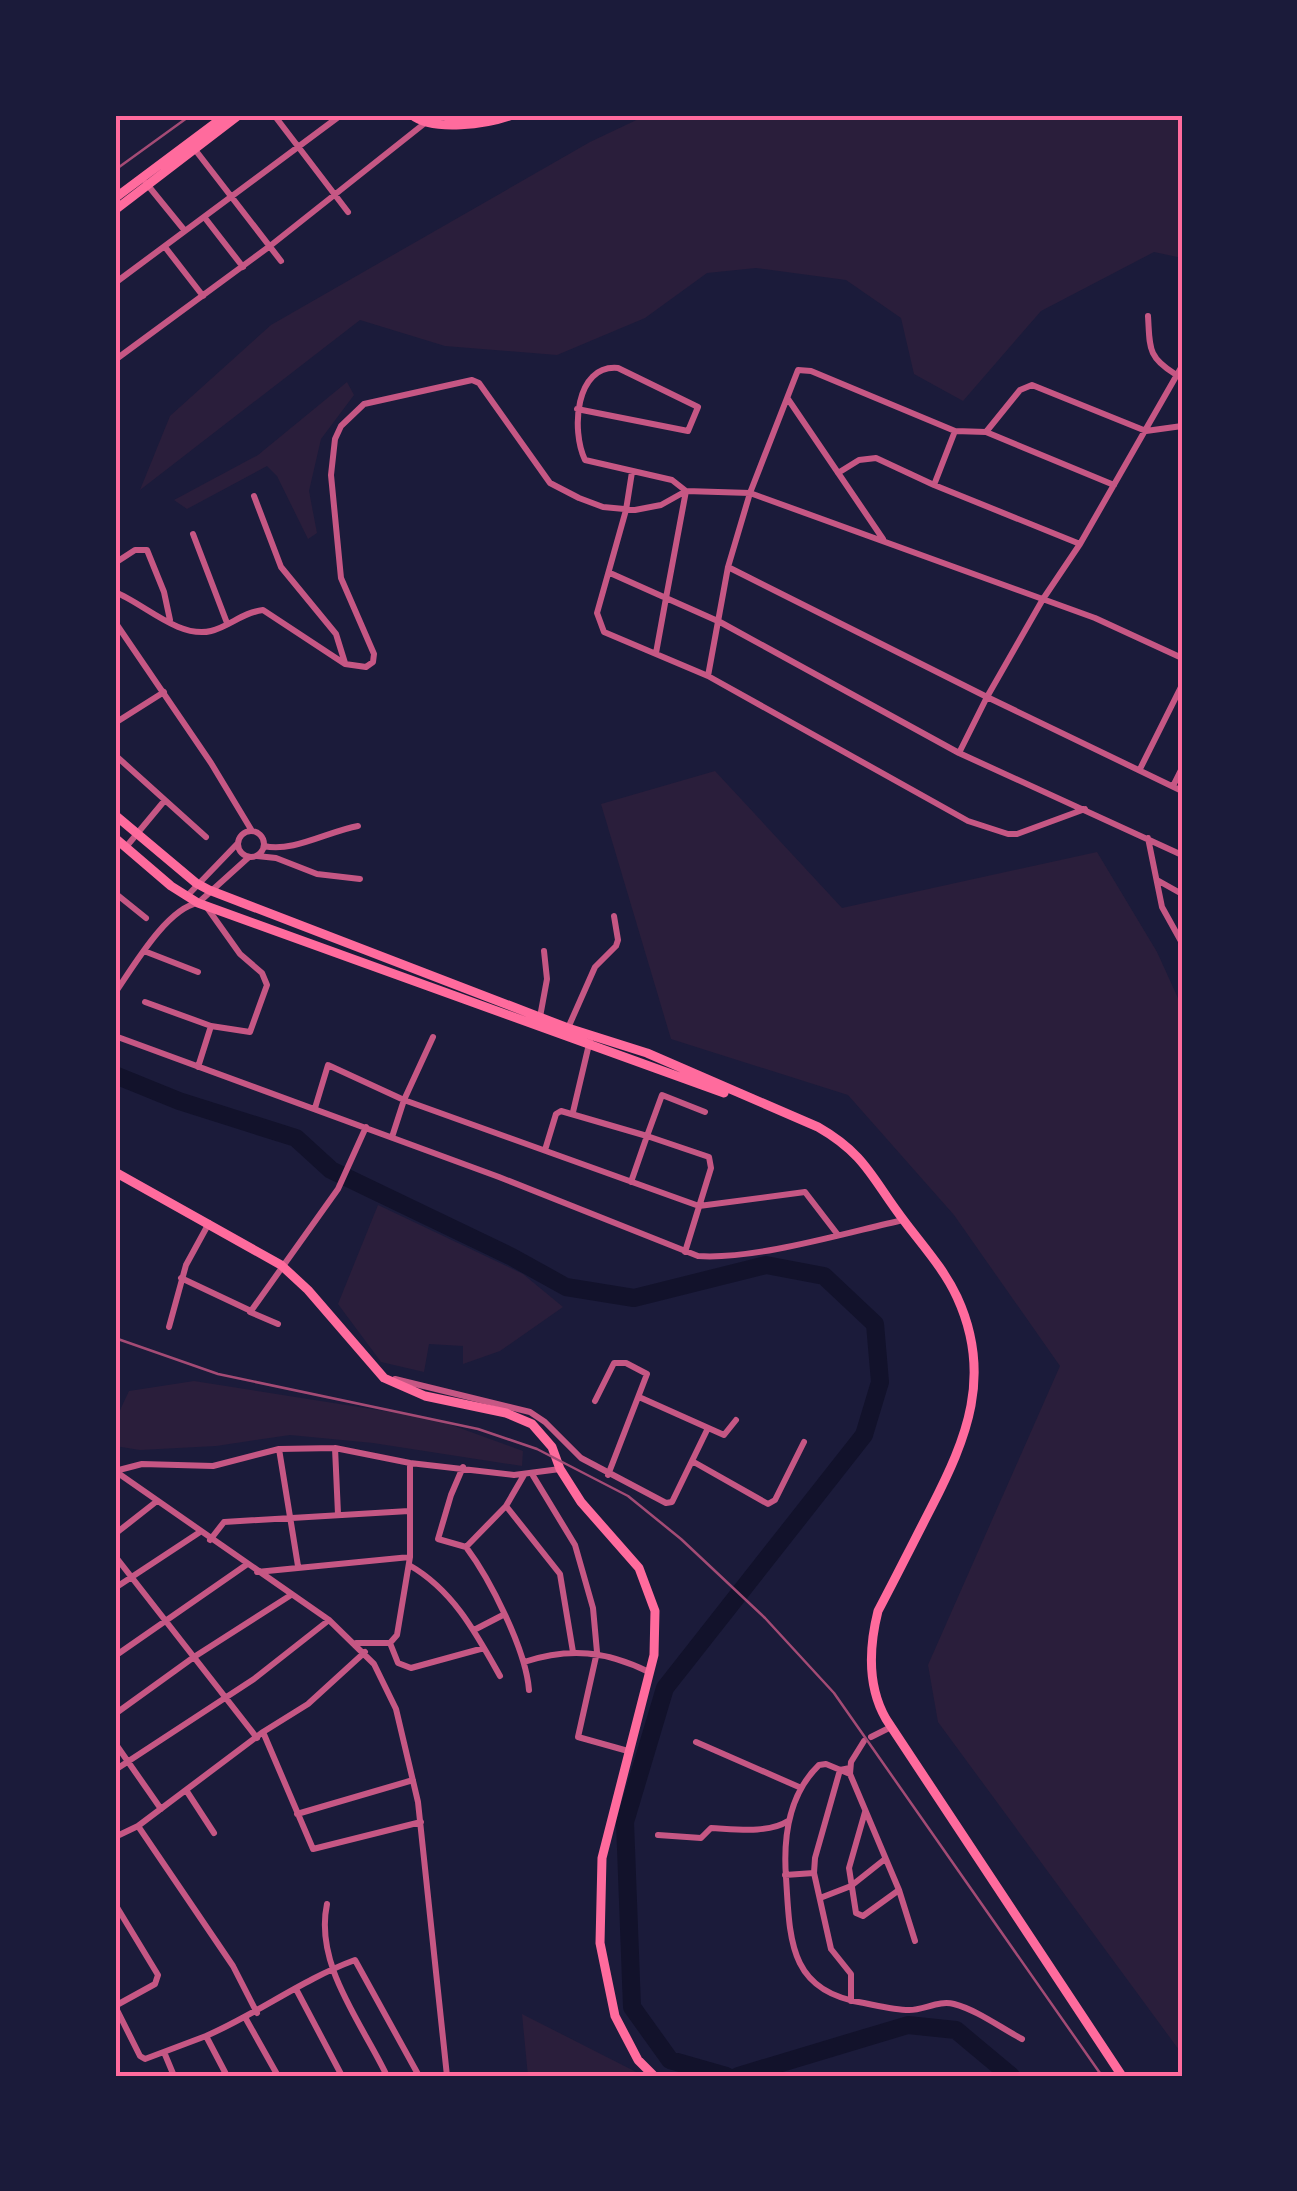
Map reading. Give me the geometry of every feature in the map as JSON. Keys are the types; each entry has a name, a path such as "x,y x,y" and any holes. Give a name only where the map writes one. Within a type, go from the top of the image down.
{"main road":[{"path":"192,146 226,115"},
{"path":"115,198 239,115"},
{"path":"412,115 424,123 481,123 512,115"},
{"path":"436,123 468,115"},
{"path":"115,210 145,181"},
{"path":"115,815 209,890 289,921 346,949 792,1117 842,1141 863,1160 903,1220 936,1260 958,1299 974,1362 973,1406 959,1453 878,1611 871,1661 874,1687 891,1727 1122,2076"},
{"path":"115,838 194,902 284,933 346,949"},
{"path":"284,933 289,921"},
{"path":"538,1020 590,1038"},
{"path":"115,1172 280,1266 308,1290 384,1378 412,1392 532,1424 552,1447 581,1502 639,1568 648,1588 656,1632 650,1672 602,1858 600,1942 615,2016 638,2060 654,2076"}],"street":[{"path":"274,115 348,212"},
{"path":"115,283 341,115"},
{"path":"115,360 270,246 424,123"},
{"path":"192,146 282,261"},
{"path":"145,181 186,232"},
{"path":"206,218 242,267"},
{"path":"165,247 203,296"},
{"path":"1148,316 1150,352 1156,363 1174,374"},
{"path":"959,753 987,697 1182,366"},
{"path":"577,409 688,431 698,408 618,368 608,367 598,369 592,376 577,409 578,438 585,460 672,480 686,491"},
{"path":"708,676 728,568 750,493 798,370 955,431 986,432 1114,484"},
{"path":"115,592 170,622 196,631 210,632 252,611 263,610 345,664 366,667 374,654 342,578 337,552 331,460 341,426 364,404 472,380 479,382 550,483 579,498 626,510 662,505 686,491 750,493 1096,618 1182,658"},
{"path":"986,432 1020,390 1032,385 1146,431 1181,429"},
{"path":"788,399 884,540"},
{"path":"934,486 955,431"},
{"path":"838,473 859,460 876,458 934,486 1080,544"},
{"path":"632,472 626,510 597,613 600,626 612,636 708,676 968,820 1017,834 1085,809"},
{"path":"656,653 686,491"},
{"path":"254,496 281,567 336,634 345,664"},
{"path":"192,534 228,623"},
{"path":"115,563 136,550 147,550 164,592 170,622"},
{"path":"728,568 1182,791"},
{"path":"610,574 720,622 959,753 1182,855"},
{"path":"115,622 252,831 261,836 264,846"},
{"path":"1140,768 1178,706 1182,685"},
{"path":"115,722 164,692"},
{"path":"115,755 206,837"},
{"path":"1172,786 1182,768"},
{"path":"125,848 165,800"},
{"path":"264,846 293,844 358,826"},
{"path":"145,1002 211,1026 250,1032 267,984 262,973 194,902 196,883 244,833 252,831"},
{"path":"1148,837 1162,907 1182,943"},
{"path":"238,842 239,850 253,856 276,858 317,874 360,878"},
{"path":"115,993 144,951 194,902 264,846"},
{"path":"1156,880 1182,894"},
{"path":"115,893 146,918"},
{"path":"568,1028 595,966 616,946 614,916"},
{"path":"144,951 198,972"},
{"path":"538,1020 546,979 544,952"},
{"path":"198,1068 211,1026"},
{"path":"115,1036 392,1137 684,1252 714,1257 903,1220"},
{"path":"392,1137 432,1037"},
{"path":"573,1112 590,1038"},
{"path":"314,1108 328,1065 404,1100 698,1206 801,1191 838,1235"},
{"path":"632,1182 658,1098 662,1095 706,1112"},
{"path":"545,1150 556,1114 573,1112 709,1156 711,1168 684,1252"},
{"path":"249,1312 338,1189 366,1128"},
{"path":"169,1328 181,1278 209,1223"},
{"path":"181,1278 278,1324"},
{"path":"595,1401 610,1367 621,1362 648,1374 608,1475"},
{"path":"371,1365 405,1382 530,1412 546,1422 580,1458 670,1503 708,1428"},
{"path":"639,1397 726,1435 736,1420"},
{"path":"692,1460 768,1504 775,1500 804,1442"},
{"path":"115,1471 142,1464 213,1466 279,1449 335,1448 410,1463 531,1477"},
{"path":"335,1448 338,1514"},
{"path":"279,1449 298,1566"},
{"path":"355,1643 390,1643 397,1636 410,1561 410,1463"},
{"path":"466,1547 531,1477 559,1465"},
{"path":"463,1467 450,1495 438,1539 466,1547 480,1564 524,1662 529,1690"},
{"path":"115,1471 329,1620 374,1664 396,1710 421,1822 447,2076"},
{"path":"531,1477 582,1560 593,1608 598,1652 578,1737 628,1751"},
{"path":"115,1534 157,1501"},
{"path":"506,1506 560,1574 573,1652"},
{"path":"210,1540 224,1522 410,1511"},
{"path":"115,1588 200,1532"},
{"path":"115,1556 225,1698 260,1735 310,1846 316,1849 421,1822"},
{"path":"255,1572 410,1561 439,1586 474,1630 500,1676"},
{"path":"115,1656 246,1565"},
{"path":"115,1714 290,1595"},
{"path":"474,1630 503,1615"},
{"path":"115,1770 292,1652 329,1620"},
{"path":"390,1643 398,1663 412,1668 484,1648"},
{"path":"115,1836 138,1826 308,1704 364,1652"},
{"path":"524,1662 555,1652 598,1652 650,1672"},
{"path":"891,1727 868,1739 850,1771 899,1890 915,1942"},
{"path":"696,1742 799,1788"},
{"path":"115,1743 161,1809"},
{"path":"850,1771 819,1764 799,1788 788,1821 786,1876 792,1942 808,1978 833,1997 851,2001 906,2010 950,2002 1022,2039"},
{"path":"840,1770 814,1873 831,1949 851,1974 851,2001"},
{"path":"297,1814 413,1780"},
{"path":"186,1790 214,1833"},
{"path":"865,1812 850,1868 856,1914 860,1916 899,1890"},
{"path":"658,1835 703,1837 711,1828 764,1828 788,1821"},
{"path":"138,1826 232,1966 257,2013"},
{"path":"820,1898 850,1886 886,1859"},
{"path":"786,1876 814,1873"},
{"path":"115,1904 158,1975 155,1984 116,2002 116,2010 142,2058 206,2036 257,2013 332,1970 358,1962 419,2076"},
{"path":"327,1904 324,1938 332,1970 387,2076"},
{"path":"296,1989 342,2076"},
{"path":"246,2018 278,2076"},
{"path":"206,2036 228,2076"},
{"path":"164,2052 174,2076"}],"shaded area":[{"path":"647,115 1182,115 1182,258 1154,252 1041,311 963,401 914,374 901,318 846,280 756,268 707,273 645,318 557,355 445,346 360,320 140,490 170,416 271,325 590,142"},
{"path":"347,382 354,395 321,439 309,491 317,533 308,539 277,476 267,466 187,509 174,500 258,455"},
{"path":"715,771 842,908 1097,852 1157,952 1182,1007 1182,2054 938,1722 928,1665 1060,1366 954,1215 848,1095 671,1039 601,804"},
{"path":"378,1205 523,1274 563,1307 500,1351 463,1364 463,1346 429,1344 424,1372 381,1362 338,1304"},
{"path":"194,1381 435,1419 523,1451 522,1466 373,1443 290,1435 216,1446 140,1450 115,1446 115,1421 129,1391"},
{"path":"522,2014 644,2076 528,2076"}],"waterway":[{"path":"115,1075 179,1101 296,1138 331,1170 566,1287 634,1298 766,1265 824,1276 875,1324 880,1382 864,1435 665,1688 625,1822 632,2007 670,2060 726,2076"},
{"path":"738,2076 908,2025 956,2030 1011,2076"}],"railway":[{"path":"115,170 191,115"},
{"path":"115,1338 218,1374 478,1429 537,1449 628,1496 681,1539 765,1618 834,1693 1102,2076"}]}
